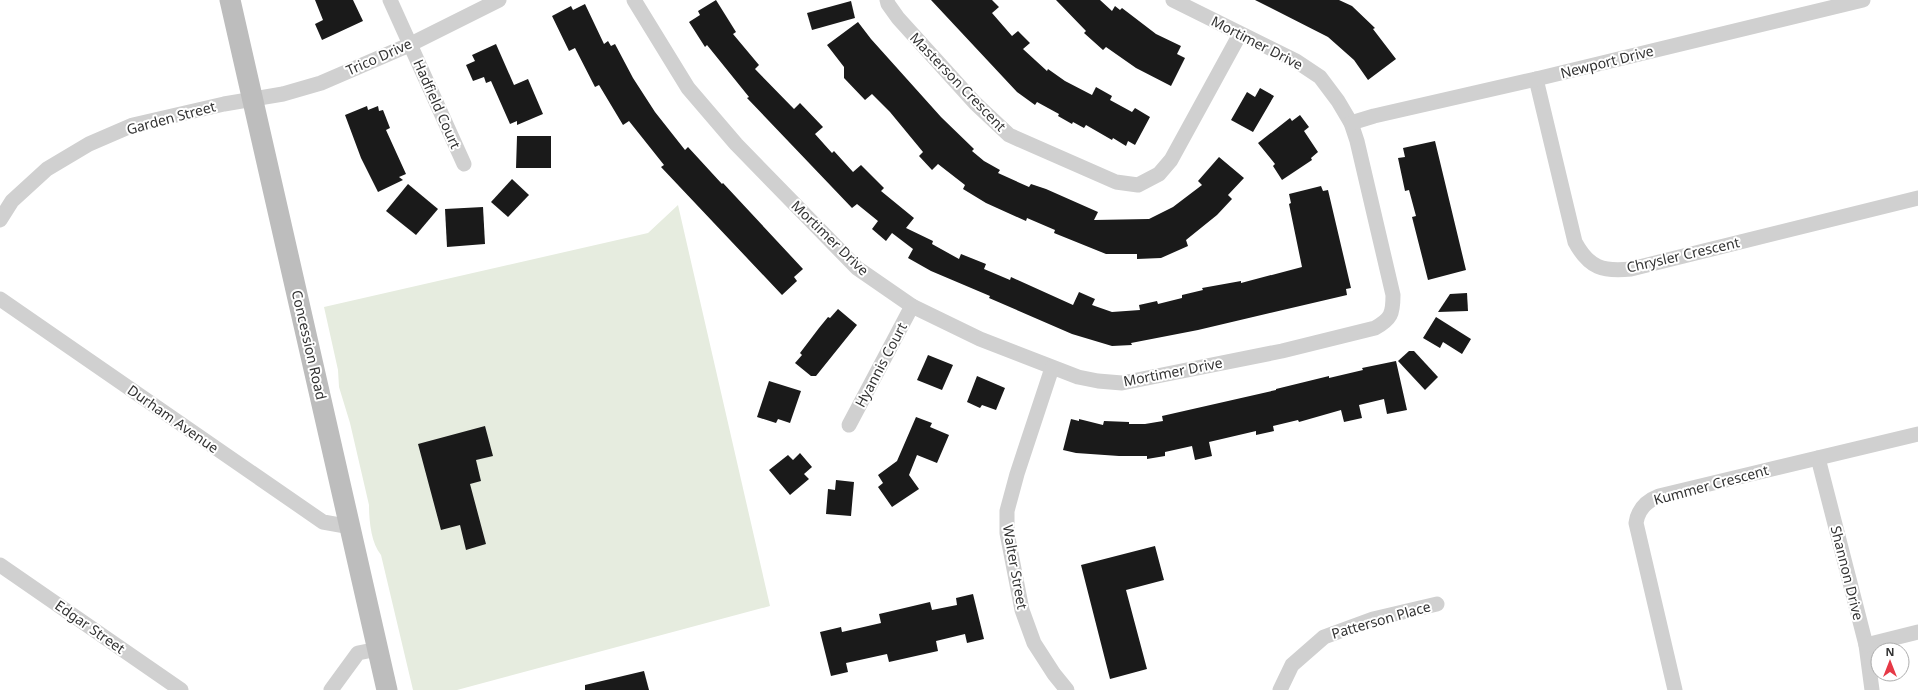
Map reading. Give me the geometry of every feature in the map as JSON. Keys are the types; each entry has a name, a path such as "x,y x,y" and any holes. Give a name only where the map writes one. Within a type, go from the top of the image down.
{"main road":[{"name":"Concession Road","path":"230,0 387,690"}],"street":[{"name":"Hadfield Court","path":"390,0 464,164"},
{"name":"Trico Drive","path":"253,99 282,94 321,83 409,44 499,0"},
{"name":"Mortimer Drive","path":"634,0 688,88 736,144 857,268 912,306 980,339 1052,368 1098,381 1122,382 1282,351 1375,328 1387,321 1393,309 1393,295 1357,141 1338,101 1320,78 1296,61 1173,0"},
{"name":"Masterson Crescent","path":"887,0 888,4 898,18 913,35 975,103 1009,135 1116,182 1138,185 1159,174 1171,160 1240,34"},
{"name":"Newport Drive","path":"1350,124 1374,116 1536,79 1863,0"},
{"name":"Chrysler Crescent","path":"1536,79 1576,242 1581,252 1590,263 1602,269 1616,271 1631,269 1918,198"},
{"name":"Garden Street","path":"0,220 12,201 47,169 89,144 133,125 253,99"},
{"name":"Durham Avenue","path":"0,299 323,522 351,527"},
{"name":"Hyannis Court","path":"850,424 912,306"},
{"name":"Walter Street","path":"1052,368 1017,474 1007,512 1007,533 1022,610 1031,636 1054,674 1067,690"},
{"name":"Kummer Crescent","path":"1675,690 1636,523 1640,510 1650,499 1918,434"},
{"name":"Shannon Drive","path":"1818,458 1866,645 1872,690"},
{"name":"Edgar Street","path":"0,564 181,690"},
{"name":"Patterson Place","path":"1280,690 1292,665 1324,637 1373,620 1437,604"},
{"path":"1866,645 1918,632"},
{"path":"331,690 358,653 378,649"}],"shaded area":[{"path":"678,205 770,606 457,690 413,690 381,555 373,538 370,524 369,505 350,423 339,387 338,370 324,307 648,233"}],"building":[{"path":"315,0 353,0 363,21 322,40 315,24 323,20"},
{"path":"716,0 736,32 733,34 759,65 755,69 794,109 800,103 823,127 815,134 832,153 834,151 853,172 861,165 884,188 881,191 914,218 906,228 933,241 932,244 959,259 961,254 986,264 984,269 1010,280 1011,277 1073,305 1079,292 1095,299 1092,305 1112,312 1140,310 1139,305 1157,301 1158,304 1182,298 1182,295 1203,290 1202,288 1241,281 1241,283 1302,267 1289,204 1291,203 1289,194 1321,186 1323,191 1328,190 1351,288 1346,289 1347,295 1198,330 1131,343 1132,345 1112,346 1072,334 989,298 990,296 931,271 908,258 913,249 892,233 886,241 872,229 878,221 857,204 852,208 747,98 749,97 707,45 705,47 689,22 700,15 698,11"},
{"path":"931,0 992,0 999,7 992,13 1012,36 1018,31 1030,43 1023,49 1047,71 1048,69 1065,81 1092,95 1096,87 1112,96 1110,100 1132,112 1135,108 1150,117 1135,145 1128,141 1126,146 1086,125 1084,128 1073,122 1072,124 1058,116 1059,114 1037,102 1035,105 1017,92"},
{"path":"1056,0 1100,0 1112,11 1115,6 1120,10 1122,8 1156,34 1181,46 1177,54 1185,58 1171,86 1136,68 1106,47 1103,50 1084,33 1086,31"},
{"path":"1255,0 1339,0 1352,6 1375,28 1373,29 1396,59 1368,80 1354,60 1328,37"},
{"path":"851,1 855,18 812,30 807,13"},
{"path":"585,4 604,44 608,41 611,46 615,44 633,78 655,112 685,150 688,147 803,269 794,277 797,281 782,295 661,167 664,165 629,121 623,125 599,85 595,87 575,48 569,51 552,16 571,6 573,10"},
{"path":"858,22 871,39 941,117 974,149 972,151 984,161 1000,170 998,173 1029,187 1031,184 1046,189 1098,212 1094,220 1149,219 1173,207 1202,185 1198,181 1219,157 1244,178 1228,195 1232,199 1217,215 1186,240 1188,246 1161,258 1137,259 1137,254 1106,254 1054,233 1055,230 1027,218 1026,221 986,203 963,189 965,185 938,164 932,170 919,156 923,152 890,112 872,94 865,100 844,78 844,67 827,45"},
{"path":"496,44 514,85 528,79 543,114 517,125 517,121 510,124 491,81 486,83 484,77 473,81 466,65 475,61 472,55"},
{"path":"1260,88 1274,96 1253,132 1231,120 1247,92 1255,97"},
{"path":"367,106 368,110 378,106 379,111 383,110 390,128 386,130 406,174 399,177 403,180 378,192 361,158 345,115"},
{"path":"1300,115 1309,127 1304,131 1318,152 1311,158 1312,160 1282,180 1273,166 1275,164 1258,143 1290,118 1292,121"},
{"path":"517,136 551,136 551,168 516,168"},
{"path":"1435,141 1466,270 1428,280 1412,217 1416,216 1409,190 1405,191 1398,158 1405,157 1403,148"},
{"path":"512,179 529,195 508,217 491,202"},
{"path":"408,184 438,209 416,235 386,211"},
{"path":"483,207 485,244 447,247 445,209"},
{"path":"1467,293 1468,311 1438,312 1450,294"},
{"path":"838,309 857,325 816,376 811,376 795,363 802,355 800,353 819,328 828,317 830,318"},
{"path":"1436,317 1471,339 1462,354 1443,342 1440,348 1423,338"},
{"path":"1409,351 1414,351 1438,377 1425,390 1398,361"},
{"path":"928,355 953,365 942,390 917,380"},
{"path":"1396,361 1407,410 1387,414 1384,399 1359,405 1362,418 1344,422 1341,410 1299,422 1298,420 1273,426 1274,431 1256,435 1256,431 1209,442 1212,456 1195,460 1192,446 1165,452 1165,456 1147,459 1147,456 1076,453 1063,450 1071,419 1079,421 1079,419 1103,425 1104,421 1145,424 1163,421 1162,416 1276,390 1329,376 1329,378 1363,370 1362,368"},
{"path":"977,376 1005,388 996,410 982,405 980,408 967,402"},
{"path":"769,381 801,391 790,423 778,419 776,423 757,417"},
{"path":"916,417 932,423 930,427 949,435 937,463 917,455 909,475 919,489 892,507 878,487 883,483 878,475 897,461"},
{"path":"485,426 493,456 476,460 481,481 470,484 486,544 466,550 460,525 441,530 418,444"},
{"path":"800,453 812,467 804,474 809,479 790,495 769,470 788,455 793,460"},
{"path":"836,480 854,482 851,516 826,514 828,489 835,490"},
{"path":"1155,546 1164,580 1126,590 1147,669 1110,679 1081,565"},
{"path":"973,594 984,639 967,643 965,634 936,641 938,651 889,662 887,654 846,663 848,672 831,676 820,632 841,627 842,632 881,623 879,614 930,602 932,610 957,605 956,598"},
{"path":"644,671 649,690 585,690 585,685"}]}
